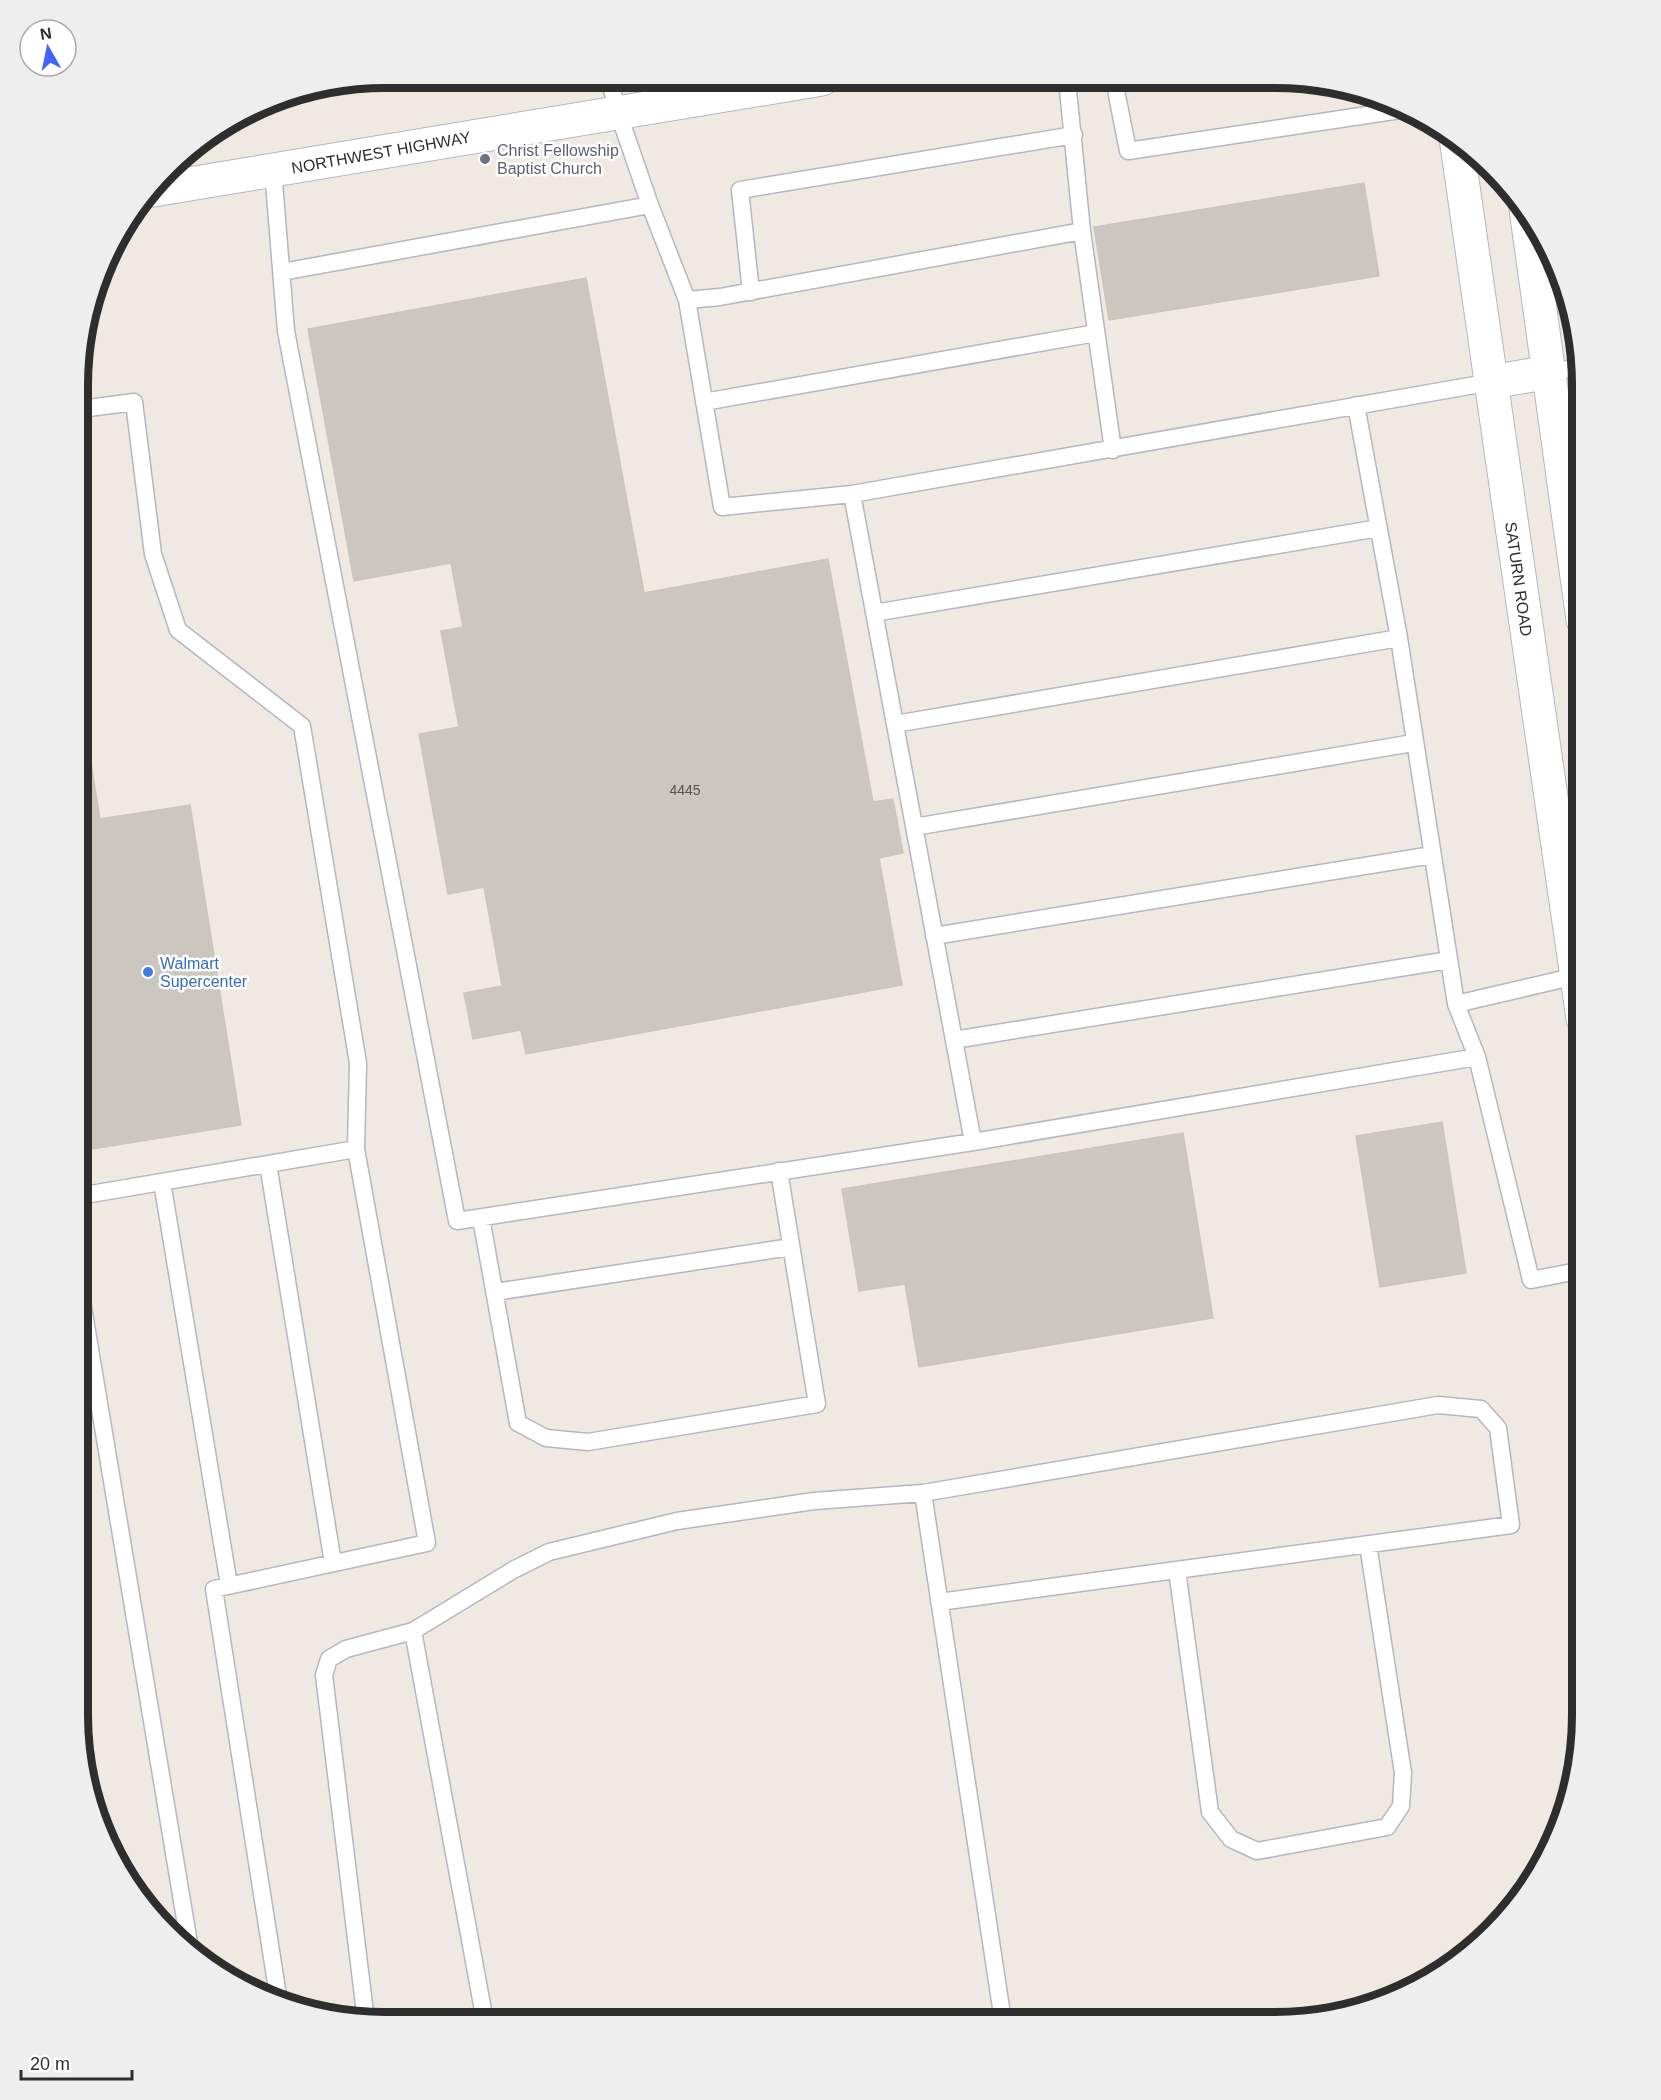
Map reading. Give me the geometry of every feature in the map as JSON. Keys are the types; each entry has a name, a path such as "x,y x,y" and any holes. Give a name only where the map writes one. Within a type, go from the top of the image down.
{"street":[{"name":"NORTHWEST HIGHWAY","path":"164,188 766,88"},
{"name":"SATURN ROAD","path":"1458,152 1572,922"},
{"path":"1534,238 1572,540"},
{"path":"1492,382 1549,372"}],"lane":[{"path":"611,88 650,205 687,300 722,507 852,494 1492,382"},
{"path":"1069,88 1082,231 1113,450"},
{"path":"1116,88 1128,151 1390,112"},
{"path":"751,291 740,190 1074,135"},
{"path":"273,170 286,331 457,1221 972,1142 1477,1057"},
{"path":"282,272 650,205"},
{"path":"687,300 751,291 1082,231"},
{"path":"704,402 1096,333"},
{"path":"1549,372 1572,368"},
{"path":"88,407 134,402 153,554 178,630 302,726 358,1064 356,1149 427,1543 213,1588 277,1991"},
{"path":"1356,405 1399,638 1413,743 1456,1004 1477,1057 1531,1280 1572,1272"},
{"path":"852,494 972,1142"},
{"path":"874,613 1379,528"},
{"path":"895,724 1399,638"},
{"path":"914,827 1413,743"},
{"path":"934,936 1432,855"},
{"path":"954,1040 1449,960"},
{"path":"1456,1004 1572,978"},
{"path":"88,1194 356,1149"},
{"path":"267,1164 333,1563"},
{"path":"481,1218 518,1423 546,1438 588,1442 818,1404 779,1171"},
{"path":"162,1182 229,1586"},
{"path":"495,1292 791,1246"},
{"path":"88,1337 188,1936"},
{"path":"365,2011 324,1675 328,1659 346,1649 413,1631 513,1570 549,1552 677,1521 814,1501 923,1493 1438,1405 1481,1409 1498,1428 1511,1525 939,1602"},
{"path":"923,1493 1002,2012"},
{"path":"1177,1570 1210,1812 1231,1839 1257,1851 1387,1827 1401,1806 1402,1773 1368,1545"},
{"path":"413,1631 483,2012"}],"building":[{"path":"1364,183 1379,276 1109,320 1094,227"},
{"path":"586,278 644,593 828,559 873,802 893,799 903,853 879,858 902,985 526,1054 521,1030 473,1039 464,993 502,986 484,887 448,894 419,734 459,727 441,631 463,627 451,563 354,581 308,329"},
{"name":"Walmart Supercenter","path":"88,744 100,819 190,805 241,1125 88,1150"},
{"path":"1442,1122 1466,1273 1380,1287 1356,1136"},
{"path":"1183,1133 1213,1318 919,1367 905,1284 859,1291 842,1189"}],"place":[{"name":"Christ Fellowship Baptist Church","path":"485,159"},
{"name":"Walmart Supercenter","path":"148,972"}]}
